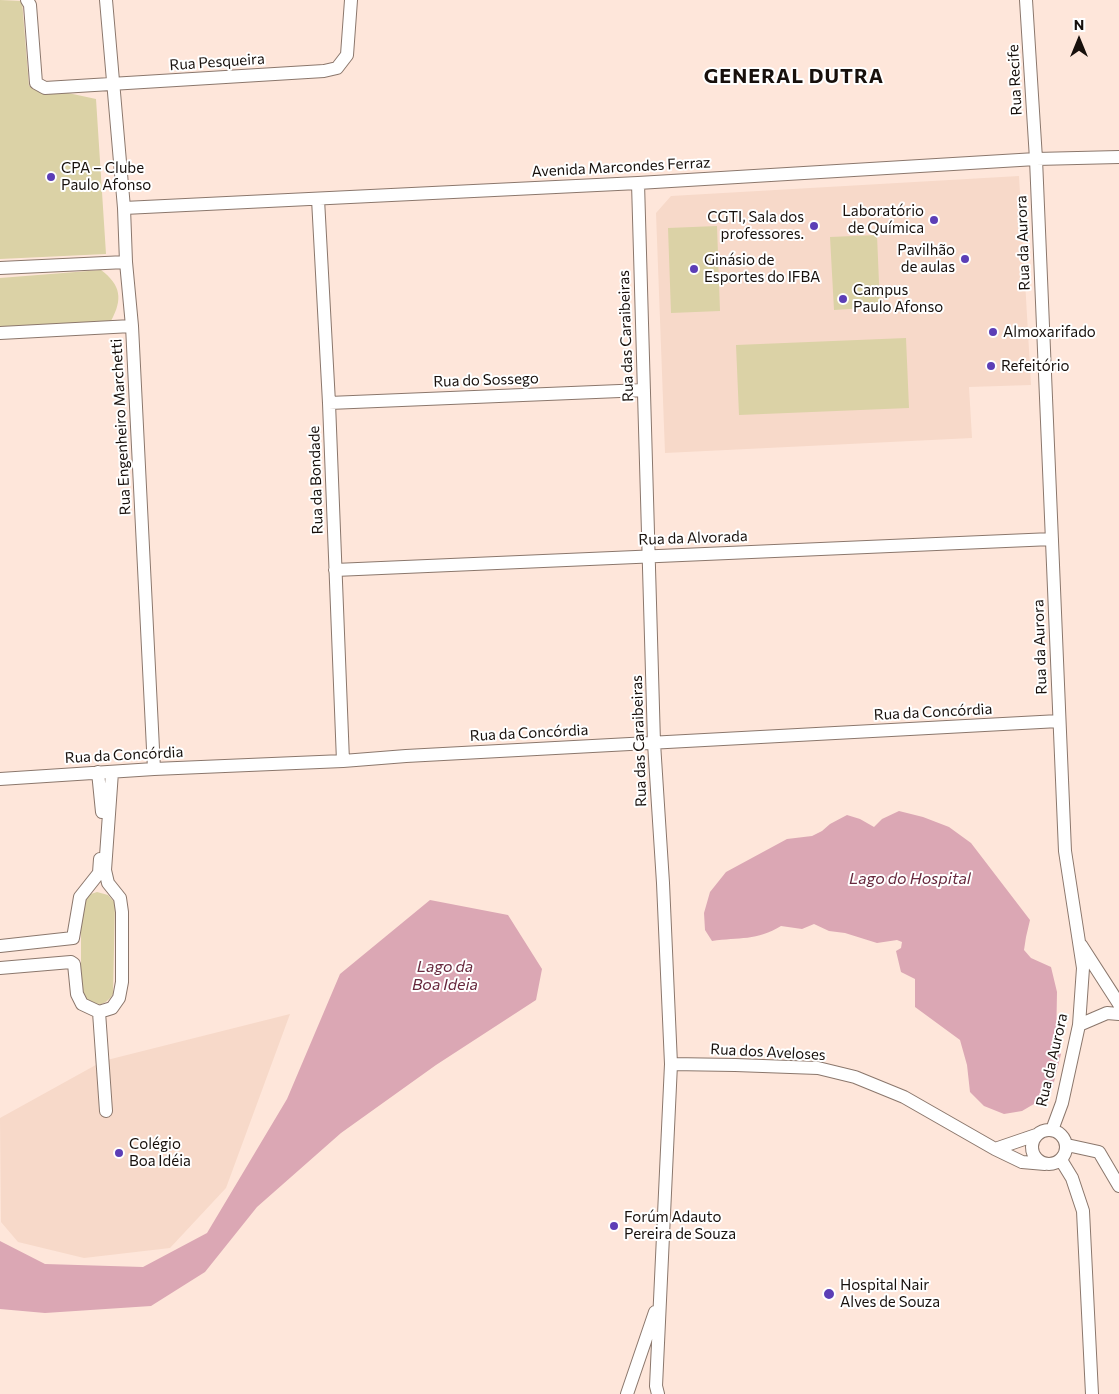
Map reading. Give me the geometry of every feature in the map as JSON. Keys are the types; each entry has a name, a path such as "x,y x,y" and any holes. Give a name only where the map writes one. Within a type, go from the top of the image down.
{"street":[{"name":"Rua Pesqueira","path":"27,0 30,5 36,82 45,88 324,71 337,68 347,55 351,0"},
{"name":"Rua Engenheiro Marchetti","path":"106,0 132,326 154,768"},
{"name":"Rua Recife","path":"1026,0 1036,159"},
{"name":"Avenida Marcondes Ferraz","path":"124,208 638,183 1036,159 1119,157"},
{"name":"Rua da Aurora","path":"1036,159 1065,851 1083,968 1079,1026 1062,1103 1052,1130"},
{"name":"Rua das Caraibeiras","path":"638,183 654,743 663,883 671,1064 656,1386 658,1394"},
{"name":"Rua da Bondade","path":"318,199 329,403 343,761"},
{"path":"0,268 126,262"},
{"path":"0,333 132,326"},
{"name":"Rua do Sossego","path":"329,403 644,390"},
{"name":"Rua da Alvorada","path":"335,570 1052,539"},
{"name":"Rua da Concórdia","path":"0,779 154,768 343,761 1059,721"},
{"path":"0,946 73,938 80,896 99,873 102,804 98,772"},
{"path":"0,968 71,962 74,964 78,994 82,1004 99,1012 112,1008 119,998 122,982 122,912 120,898 108,883 105,870 112,772"},
{"path":"1079,942 1119,1004"},
{"path":"99,1012 106,1111"},
{"path":"1079,1026 1107,1013 1119,1014"},
{"name":"Rua dos Aveloses","path":"671,1064 818,1068 855,1077 904,1097 995,1149 1022,1162 1045,1164"},
{"path":"995,1149 1052,1130 1062,1135 1067,1145 1061,1160"},
{"path":"1036,1135 1031,1146 1032,1152 1039,1162 1045,1164 1061,1160"},
{"path":"1067,1145 1098,1152 1119,1186"},
{"path":"1061,1160 1072,1178 1082,1211 1092,1394"},
{"path":"627,1394 660,1298"}],"shaded area":[{"name":"CPA – Clube Paulo Afonso","path":"0,0 22,1 29,86 96,99 106,254 0,259"},
{"name":"Campus Paulo Afonso","path":"1019,176 1031,385 969,387 972,438 665,453 656,213 671,196"},
{"name":"Ginásio de Esportes do IFBA","path":"717,226 720,311 671,313 668,228"},
{"path":"877,235 880,307 834,310 830,237"},
{"path":"101,270 113,281 118,293 117,306 111,321 0,329 0,278"},
{"path":"906,338 909,408 739,415 736,345"},
{"path":"97,892 108,895 115,903 113,994 102,1004 94,1005 87,1001 81,990 81,902 88,895"},
{"name":"Colégio Boa Idéia","path":"290,1014 226,1188 170,1248 84,1258 18,1242 1,1222 0,1118 103,1061"}],"water":[{"name":"Lago do Hospital","path":"899,811 923,817 949,827 971,843 1030,920 1024,950 1031,958 1051,967 1057,992 1056,1046 1061,1054 1051,1094 1022,1111 1004,1114 984,1106 970,1092 967,1065 960,1040 915,1007 915,979 901,972 896,951 901,948 902,942 897,940 877,943 845,933 829,931 814,924 802,929 781,926 764,934 748,938 712,941 705,930 704,913 710,892 726,872 787,839 812,836 847,815 860,819 874,827 882,819"},
{"name":"Lago da Boa Ideia","path":"430,900 508,915 542,969 536,1000 436,1065 341,1133 257,1207 205,1272 151,1306 45,1313 0,1309 0,1241 45,1264 143,1267 207,1233 287,1099 340,974"}],"place":[{"name":"CPA – Clube Paulo Afonso","path":"51,177"},
{"name":"Laboratório de Química","path":"934,220"},
{"name":"CGTI, Sala dos professores.","path":"814,226"},
{"name":"Pavilhão de aulas","path":"965,259"},
{"name":"Ginásio de Esportes do IFBA","path":"694,269"},
{"name":"Campus Paulo Afonso","path":"843,299"},
{"name":"Almoxarifado","path":"993,332"},
{"name":"Refeitório","path":"991,366"},
{"name":"Colégio Boa Idéia","path":"119,1153"},
{"name":"Forúm Adauto Pereira de Souza","path":"614,1226"},
{"name":"Hospital Nair Alves de Souza","path":"829,1294"}],"district":[{"name":"GENERAL DUTRA","path":"794,76"}]}
